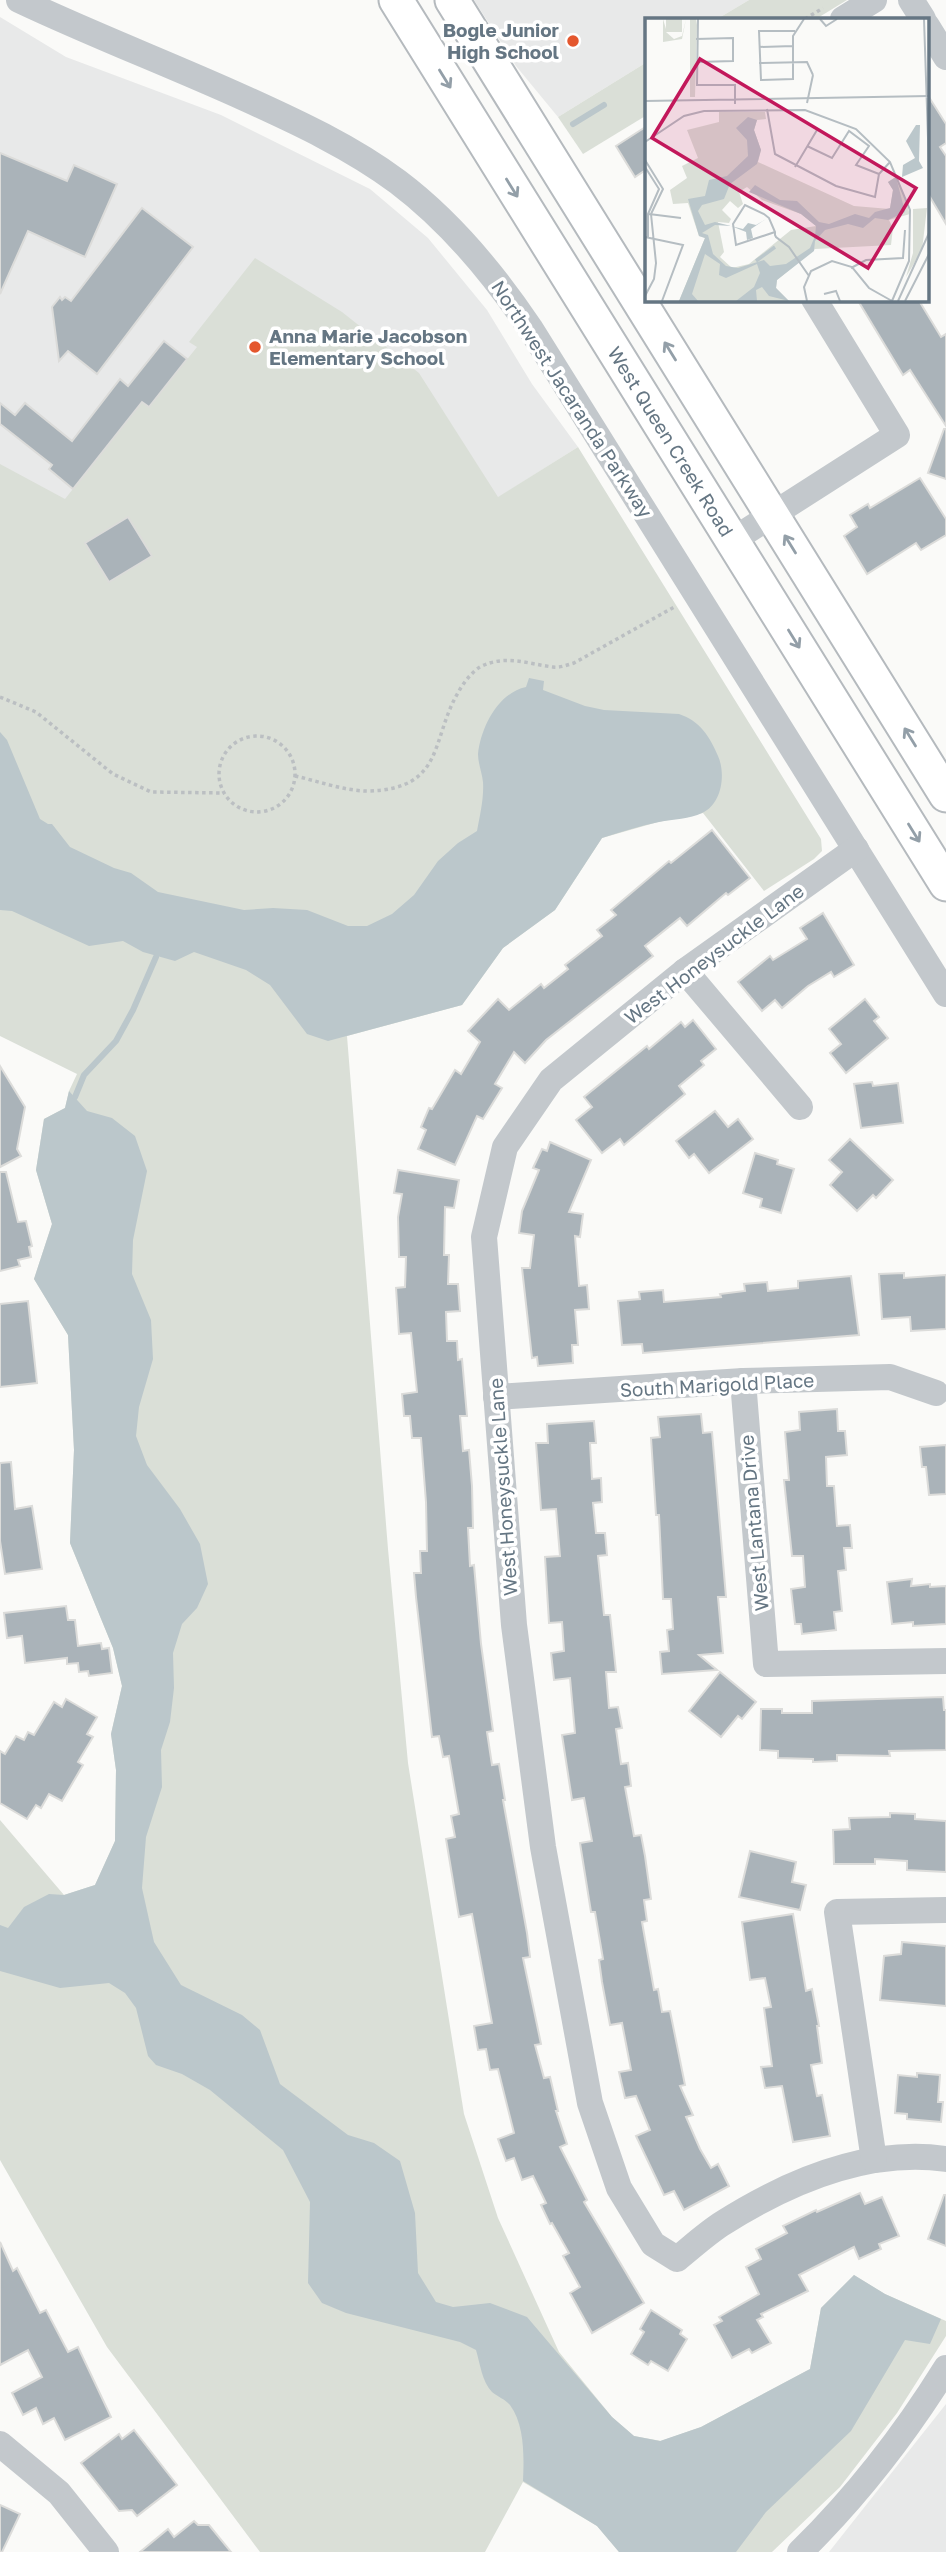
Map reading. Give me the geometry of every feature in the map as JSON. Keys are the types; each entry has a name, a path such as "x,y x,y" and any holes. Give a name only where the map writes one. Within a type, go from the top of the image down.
{"main road":[{"name":"West Queen Creek Road","path":"396,0 946,884"},
{"path":"452,0 946,796"}],"street":[{"name":"Northwest Jacaranda Parkway","path":"19,0 70,25 204,80 310,129 360,156 399,183 431,210 484,265 512,301 946,994"},
{"path":"845,18 874,0"},
{"path":"911,0 922,18"},
{"path":"928,28 946,57"},
{"path":"733,540 897,435 815,301"},
{"name":"West Honeysuckle Lane","path":"856,849 685,971 551,1080 505,1147 484,1237 514,1625 543,1847 590,2103 619,2188 653,2244 677,2259 722,2224 777,2193 825,2173 874,2160"},
{"path":"685,971 800,1107"},
{"name":"South Marigold Place","path":"496,1397 743,1381 890,1377 936,1393"},
{"name":"West Lantana Drive","path":"743,1381 766,1664 946,1661"},
{"path":"946,1910 836,1912 874,2160 905,2156 946,2159"},
{"path":"800,2552 870,2473 946,2368"},
{"path":"0,2444 60,2493 106,2552"}],"path":[{"path":"295,776 366,791 391,789 412,780 428,766 439,746 448,709 464,683 477,669 494,661 519,660 556,667 574,663 696,593"},
{"path":"0,696 36,712 113,774 151,792 224,793"},
{"path":"267,737 278,742 293,761 295,776 288,797 267,811 243,809 232,803 224,793 219,781 223,756 231,746 242,739 267,737"}],"shaded area":[{"name":"Bogle Junior High School","path":"474,0 749,0 719,18 645,18 645,63 558,117 516,66"},
{"path":"749,0 847,0 818,18 719,18"},
{"name":"Anna Marie Jacobson Elementary School","path":"0,17 66,57 221,115 370,189 428,238 487,310 532,384 578,447 222,672 0,576"},
{"path":"645,63 645,116 583,154 558,117"},
{"path":"255,258 342,312 419,373 498,497 578,447 821,839 822,851 814,859 764,891 703,813 602,838 555,910 503,948 462,1005 347,1036 408,1763 464,2114 498,2218 559,2352 612,2417 634,2436 661,2441 701,2427 810,2369 821,2308 854,2275 885,2294 946,2321 946,2336 897,2413 840,2487 772,2552 619,2552 597,2526 523,2482 485,2552 260,2552 107,2347 0,2160 0,1820 64,1895 95,1885 115,1841 116,1770 111,1734 122,1686 113,1648 70,1543 74,1450 68,1335 34,1279 52,1224 36,1170 44,1119 65,1108 77,1074 0,1036 0,464 65,499 142,402 149,407 197,347 189,342"},
{"path":"529,678 544,681 543,690 585,706 604,710 679,714 686,717 708,736 720,763 722,780 714,803 702,813 645,825 602,838 555,910 503,948 462,1005 328,1041 307,1034 270,985 246,970 194,952 175,961 143,952 123,941 89,946 12,911 0,910 0,732 7,740 40,819 52,824 70,847 131,873 158,892 244,910 307,910 348,926 367,926 392,914 414,895 438,861 477,831 483,794 478,754 483,733 499,704 516,690 526,687"},
{"path":"69,1091 87,1111 112,1118 135,1136 147,1171 133,1240 132,1274 151,1320 153,1359 139,1407 136,1436 147,1465 180,1509 200,1544 208,1584 197,1608 182,1624 173,1653 174,1688 170,1722 161,1750 162,1787 146,1837 142,1888 154,1942 181,1985 242,2015 260,2030 280,2084 348,2135 374,2143 400,2161 415,2213 418,2273 436,2302 453,2307 490,2303 527,2317 612,2417 634,2436 660,2441 701,2427 810,2369 821,2308 854,2275 885,2294 941,2319 930,2344 905,2340 851,2431 766,2512 736,2552 619,2552 597,2526 523,2481 524,2462 519,2422 510,2405 489,2388 476,2350 460,2342 346,2313 322,2303 308,2283 310,2202 283,2150 210,2090 182,2074 156,2065 148,2056 136,2008 125,1993 109,1983 60,1988 0,1971 0,1925 8,1928 24,1907 49,1894 64,1895 95,1885 115,1841 116,1770 111,1734 122,1686 113,1648 70,1543 74,1450 68,1335 34,1279 52,1224 36,1170 44,1119 65,1108"},
{"path":"946,2404 946,2552 829,2552"}],"building":[{"path":"928,96 946,124 946,143 940,147 946,156 946,224 928,194"},
{"path":"645,127 645,170 635,177 616,146"},
{"path":"0,153 67,181 74,165 117,184 85,257 28,231 0,294"},
{"path":"142,208 193,247 97,374 68,351 59,361 52,307 60,297 62,300 65,297 71,301"},
{"path":"858,301 919,301 941,337 946,334 946,426 910,370 903,375"},
{"path":"164,341 187,359 149,407 142,402 73,489 49,469 52,465 0,424 0,403 15,415 25,403 72,441 120,379 128,386"},
{"path":"946,429 946,479 928,473"},
{"path":"920,478 946,519 946,535 921,550 916,543 867,574 844,536 857,527 850,515 868,504 870,508"},
{"path":"128,517 152,556 109,582 85,543"},
{"path":"712,830 750,878 728,895 726,893 687,926 680,918 645,946 653,956 546,1040 525,1063 514,1052 495,1084 502,1088 483,1119 477,1116 455,1165 418,1149 426,1130 421,1127 429,1108 432,1109 455,1070 461,1074 480,1042 468,1031 498,999 509,1010 541,984 544,988 568,969 565,965 602,936 597,930 616,915 611,910 669,861 671,863"},
{"path":"823,913 854,965 834,977 831,972 808,986 782,1008 775,1000 762,1011 738,982 770,956 773,960 807,939 800,928"},
{"path":"865,999 879,1017 874,1021 888,1038 846,1073 830,1053 841,1044 829,1029"},
{"path":"693,1020 716,1049 701,1061 704,1065 679,1086 685,1094 624,1145 620,1139 602,1153 576,1120 592,1107 584,1097 647,1046 649,1049 681,1022 685,1027"},
{"path":"0,1066 25,1107 17,1149 21,1156 0,1167"},
{"path":"872,1082 873,1086 898,1083 903,1123 861,1128 854,1084"},
{"path":"715,1111 728,1127 738,1119 753,1139 709,1173 694,1154 689,1158 676,1141"},
{"path":"850,1139 893,1180 876,1198 873,1195 857,1211 830,1185 842,1172 829,1160"},
{"path":"550,1142 591,1160 569,1212 583,1214 580,1237 575,1236 579,1286 587,1285 589,1309 575,1310 578,1345 572,1345 573,1363 538,1366 537,1357 532,1358 522,1268 530,1268 534,1235 519,1233 522,1211 539,1170 533,1168 542,1149 547,1151"},
{"path":"755,1153 778,1160 777,1164 794,1169 781,1213 760,1207 762,1199 743,1193"},
{"path":"398,1170 459,1180 454,1208 445,1207 444,1255 449,1255 448,1284 458,1284 460,1311 446,1312 447,1341 457,1341 458,1360 462,1359 467,1416 460,1416 463,1451 469,1450 472,1486 473,1528 468,1528 470,1566 474,1565 493,1731 487,1732 492,1765 499,1764 527,1933 530,1957 523,1958 541,2044 535,2045 544,2078 550,2077 556,2111 567,2144 560,2147 587,2200 584,2202 644,2303 592,2333 570,2293 580,2287 563,2256 569,2253 541,2205 546,2203 533,2176 522,2180 514,2158 506,2161 498,2139 514,2133 498,2069 490,2070 486,2049 478,2050 474,2026 492,2023 472,1914 459,1917 446,1839 455,1837 451,1816 459,1814 449,1756 443,1757 439,1736 432,1737 416,1597 414,1573 421,1573 420,1551 427,1551 426,1502 421,1438 412,1438 410,1416 404,1416 402,1394 417,1392 411,1333 399,1334 396,1288 405,1287 406,1257 399,1257 398,1217 402,1194 394,1193"},
{"path":"0,1172 6,1172 18,1222 26,1221 32,1246 29,1247 31,1257 18,1260 20,1266 0,1271"},
{"path":"904,1273 904,1278 946,1275 946,1329 911,1331 910,1317 882,1319 879,1274"},
{"path":"851,1276 859,1335 643,1353 642,1344 622,1345 618,1301 640,1299 639,1292 663,1290 664,1302 721,1297 720,1294 745,1291 744,1284 767,1282 768,1291 798,1288 798,1281"},
{"path":"28,1301 37,1383 0,1387 0,1304"},
{"path":"837,1409 838,1431 845,1431 847,1455 826,1457 827,1486 834,1486 837,1526 850,1525 852,1548 844,1548 846,1570 838,1571 842,1611 834,1612 836,1630 802,1634 801,1624 795,1624 791,1589 805,1587 803,1556 792,1556 784,1480 789,1480 785,1432 800,1430 799,1412"},
{"path":"701,1414 703,1433 712,1432 726,1597 718,1597 723,1653 699,1655 717,1670 662,1674 660,1652 669,1651 667,1630 673,1629 671,1599 663,1599 659,1515 656,1515 651,1438 660,1437 658,1417"},
{"path":"594,1421 596,1443 590,1443 592,1479 601,1478 602,1502 593,1503 596,1533 605,1533 607,1555 598,1556 604,1615 610,1615 616,1672 606,1672 609,1708 618,1707 622,1728 616,1729 621,1764 628,1763 631,1786 625,1787 634,1836 641,1835 645,1856 651,1899 644,1900 647,1921 642,1922 654,1990 658,1989 662,2012 670,2011 685,2085 680,2086 693,2115 686,2117 711,2168 718,2164 729,2186 684,2210 674,2191 664,2195 636,2136 650,2130 636,2096 625,2098 619,2072 631,2070 622,2023 610,2025 599,1960 603,1959 595,1912 591,1912 580,1843 592,1841 584,1798 572,1800 562,1735 575,1733 570,1678 554,1680 551,1653 564,1651 562,1622 549,1623 545,1557 560,1556 556,1509 541,1510 536,1443 548,1443 547,1424"},
{"path":"946,1445 946,1494 929,1495 926,1467 922,1467 920,1447"},
{"path":"11,1462 15,1509 32,1506 42,1569 5,1574 0,1541 0,1463"},
{"path":"912,1579 911,1586 946,1586 946,1624 892,1624 887,1582"},
{"path":"66,1606 68,1620 75,1620 78,1646 101,1643 102,1649 109,1648 112,1673 89,1676 88,1671 79,1672 78,1663 67,1664 67,1658 25,1663 22,1636 7,1638 4,1613"},
{"path":"720,1672 756,1702 742,1719 738,1716 721,1737 689,1711"},
{"path":"943,1697 946,1710 946,1750 889,1751 890,1756 837,1755 837,1761 813,1762 813,1759 778,1758 778,1751 760,1750 761,1709 782,1709 782,1713 812,1713 812,1701"},
{"path":"66,1699 97,1717 87,1734 93,1737 78,1762 83,1765 62,1801 49,1794 41,1808 36,1805 27,1819 0,1803 0,1751 5,1754 16,1736 24,1740 28,1732 34,1735 54,1702 62,1707"},
{"path":"890,1813 915,1814 915,1819 946,1821 946,1872 907,1870 907,1861 875,1859 875,1864 834,1864 833,1830 850,1829 849,1818 890,1817"},
{"path":"750,1851 796,1862 792,1882 806,1885 800,1910 739,1897"},
{"path":"793,1914 806,1991 812,1989 819,2026 822,2063 811,2065 817,2096 822,2095 830,2136 793,2142 782,2086 765,2088 761,2067 772,2066 764,2008 771,2007 765,1978 750,1980 742,1922"},
{"path":"902,1942 946,1946 946,2006 880,2000 884,1956 901,1954"},
{"path":"917,2073 940,2075 938,2102 943,2102 941,2122 907,2119 907,2114 895,2113 898,2075 917,2077"},
{"path":"860,2193 865,2204 882,2197 899,2236 879,2244 881,2249 859,2259 854,2247 799,2275 808,2291 761,2314 763,2317 757,2320 771,2343 752,2353 749,2349 732,2358 714,2325 722,2321 719,2317 759,2294 746,2267 761,2259 756,2249 787,2233 783,2226"},
{"path":"946,2195 946,2246 928,2239"},
{"path":"0,2242 13,2271 17,2268 40,2313 46,2310 68,2352 78,2347 111,2417 65,2440 54,2418 43,2424 36,2408 23,2415 12,2393 42,2377 28,2350 0,2365"},
{"path":"651,2310 682,2330 680,2334 687,2339 668,2371 651,2361 648,2365 631,2354 644,2332 640,2329"},
{"path":"134,2430 177,2485 137,2516 132,2510 119,2511 81,2463 119,2434 122,2439"},
{"path":"0,2505 20,2514 2,2552 0,2552"},
{"path":"194,2521 198,2525 209,2525 231,2552 140,2552 168,2529 174,2537"}],"waterway":[{"path":"573,124 604,105"},
{"path":"75,1097 84,1075 116,1041 156,957"}],"place":[{"name":"Bogle Junior High School","path":"573,41"},
{"name":"Anna Marie Jacobson Elementary School","path":"255,347"}]}
